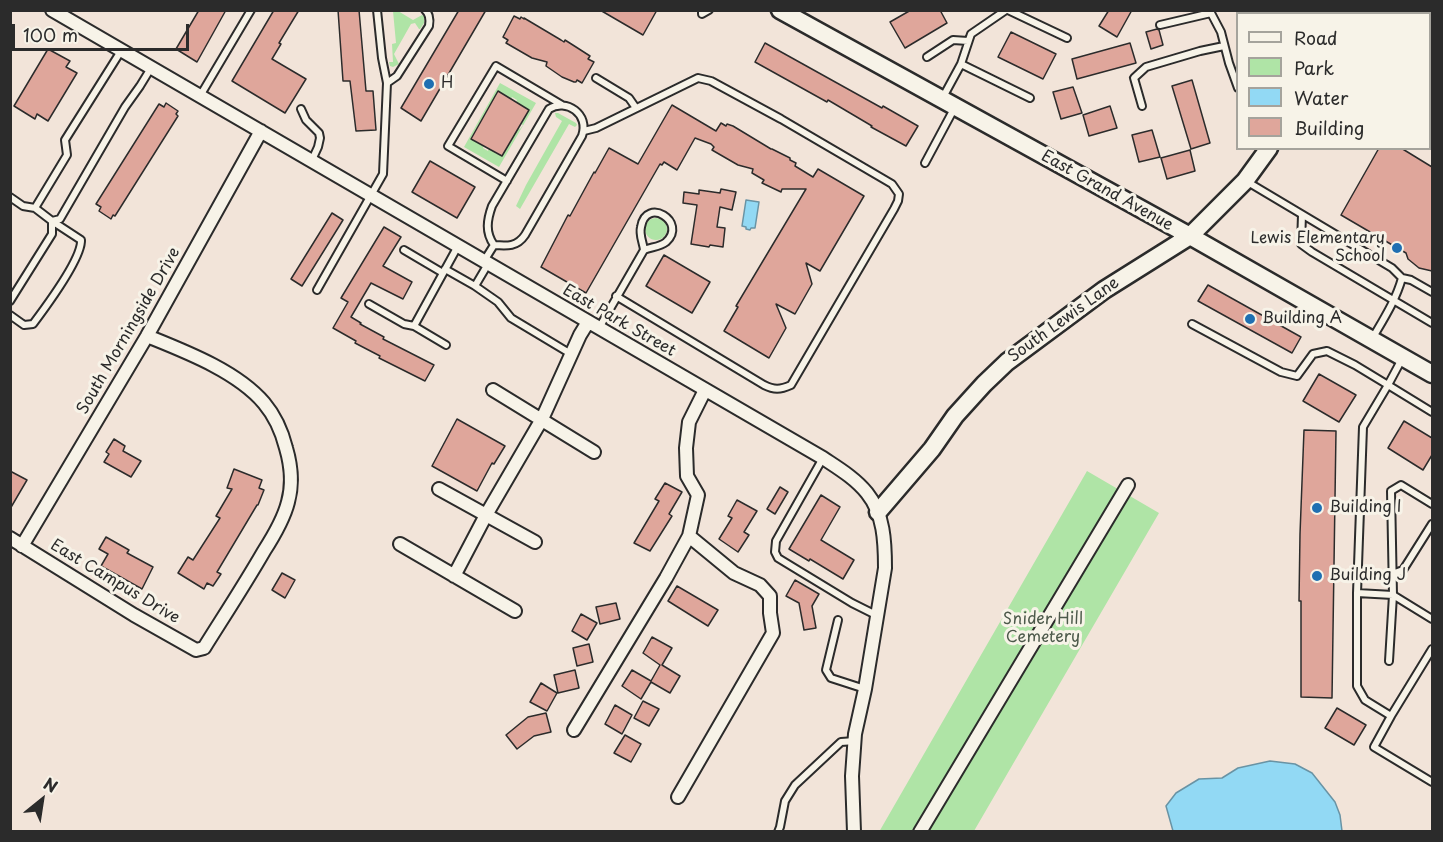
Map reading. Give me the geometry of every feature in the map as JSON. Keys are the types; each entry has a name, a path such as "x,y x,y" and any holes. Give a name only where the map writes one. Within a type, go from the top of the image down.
{"street":[{"name":"East Park Street","path":"52,10 823,458 847,474 867,493 878,512 883,529 885,568 855,741 852,776 854,831"},
{"name":"East Grand Avenue","path":"780,10 1190,236 1432,374"},
{"name":"South Morningside Drive","path":"22,546 147,336 261,131"},
{"name":"South Lewis Lane","path":"878,512 932,449 955,416 1006,362 1104,290 1190,236 1245,181 1268,150"},
{"path":"454,576 486,515 542,419 571,354 593,325"},
{"name":"East Campus Drive","path":"10,538 195,650 204,648 273,535 288,502 291,480 290,463 283,436 275,419 251,390 201,358 147,336"},
{"path":"493,390 594,452"},
{"path":"574,730 689,536 698,495 687,476 686,448 689,422 705,390"},
{"path":"920,831 1128,485"},
{"path":"439,489 536,542"},
{"path":"678,798 773,633 770,596 760,585 734,573 689,536"},
{"path":"400,544 515,611"}],"lane":[{"path":"200,96 251,10"},
{"path":"317,290 383,174 387,83 377,10"},
{"path":"387,83 397,76 429,26 430,19 425,10"},
{"path":"702,10 702,14 709,10"},
{"path":"925,163 968,41 976,29 1004,11 1067,38"},
{"path":"1160,25 1211,13 1221,32 1236,82"},
{"path":"927,57 953,40 968,41"},
{"path":"1142,106 1134,78 1146,68 1224,46"},
{"path":"35,208 67,155 66,140 122,51"},
{"path":"961,64 1030,98"},
{"path":"507,181 448,146 496,66 573,110 582,117 585,124 584,131 523,238 514,245 494,244 488,232 488,217 492,207 549,109 556,105 563,105"},
{"path":"52,221 60,219 125,107 151,68"},
{"path":"596,78 629,98 636,108"},
{"path":"584,131 596,128 698,78 711,81 781,119 892,184 899,194 894,209 791,385 782,389 773,389 764,385 616,296"},
{"path":"301,109 309,124 319,133 320,138 311,161"},
{"path":"1245,181 1392,268 1402,278 1412,280 1432,292"},
{"path":"10,197 23,206 35,208 81,240 81,247 64,278 33,324 24,325 10,315"},
{"path":"593,325 616,296 644,250 659,246 671,236 672,227 666,215 654,213 647,215 642,221 640,233 644,250"},
{"path":"1302,215 1301,244 1432,323"},
{"path":"10,301 52,234 52,221"},
{"path":"475,286 494,244"},
{"path":"414,326 458,246"},
{"path":"404,250 475,286 498,302 511,318 571,354"},
{"path":"1372,340 1400,287 1402,278"},
{"path":"369,304 446,345"},
{"path":"1192,324 1281,372 1297,376 1313,354 1327,351 1355,365 1432,412"},
{"path":"1391,716 1365,700 1357,686 1357,593 1363,427 1403,357"},
{"path":"823,458 776,541 775,552 778,558 795,569 877,615"},
{"path":"1389,661 1393,596 1391,491 1401,485 1432,504"},
{"path":"1392,574 1403,570 1432,524"},
{"path":"1357,593 1393,596 1432,619"},
{"path":"838,620 826,670 831,678 865,689"},
{"path":"1432,650 1374,747 1432,782"},
{"path":"778,831 785,801 795,785 841,742 855,741"}],"green space":[{"path":"393,11 398,11 413,20 422,15 424,23 420,29 415,23 411,24 394,54 399,64 393,67 389,62 393,62 392,44 396,43"},
{"path":"500,83 536,103 499,167 464,147","holes":["498,91 511,99 512,97 517,100 523,125 520,129 515,127 502,156 489,148 488,151 483,148 484,144 479,141 477,143 471,138 481,120 485,122 490,112 487,110"]},
{"path":"555,113 577,125 575,127 569,124 520,209 516,206 526,185 562,121 556,117"},
{"path":"656,218 664,221 667,229 664,237 656,240 648,237 645,229 648,221"},
{"name":"Snider Hill Cemetery","path":"1087,471 1159,513 974,831 879,832"}],"water":[{"path":"746,200 759,202 755,228 750,230 742,226"},
{"path":"1270,761 1295,764 1312,773 1335,802 1340,815 1342,831 1173,831 1166,806 1176,793 1199,779 1222,778 1238,768"}],"building":[{"path":"199,10 226,10 197,62 176,49"},
{"path":"274,10 299,10 272,59 306,79 285,113 232,81"},
{"path":"338,10 359,10 366,91 373,91 376,130 356,131 350,81 343,81"},
{"path":"459,10 486,10 421,121 401,108"},
{"path":"600,10 657,10 643,35"},
{"path":"911,10 940,10 947,23 905,48 890,22"},
{"path":"1109,10 1132,10 1117,37 1099,26"},
{"path":"514,16 524,18 590,56 588,59 594,62 582,83 562,77 546,66 547,62 532,58 506,43 508,40 503,37"},
{"path":"1157,29 1163,45 1151,49 1146,32"},
{"path":"1011,32 1056,54 1043,79 998,57"},
{"path":"765,43 918,126 906,146 828,100 827,102 755,62"},
{"path":"1130,43 1136,63 1077,79 1072,59"},
{"path":"48,49 70,61 66,67 77,73 48,121 37,114 35,119 14,106"},
{"path":"1192,80 1210,143 1191,149 1172,86"},
{"path":"1073,87 1082,113 1061,119 1053,92"},
{"path":"498,91 529,110 502,156 471,139"},
{"path":"166,103 178,111 176,114 178,116 111,219 99,211 101,207 96,204 159,104 164,107"},
{"path":"672,105 716,131 721,123 733,126 790,158 796,163 795,166 813,177 818,169 864,196 820,271 806,263 812,284 795,314 776,304 786,328 769,358 724,331 738,307 736,306 806,189 782,189 781,192 762,183 764,180 752,173 753,169 738,165 712,150 714,147 711,144 695,138 677,170 664,162 660,164 586,293 541,267 568,215 570,216 609,148 638,164"},
{"path":"1110,106 1117,128 1089,136 1083,115"},
{"path":"1152,130 1160,157 1139,162 1132,135"},
{"path":"1190,150 1195,171 1167,179 1161,158"},
{"path":"1378,150 1404,150 1432,167 1432,271 1419,268 1408,259 1406,253 1341,215"},
{"path":"430,161 475,187 457,218 412,192"},
{"path":"721,189 736,192 732,210 720,207 717,227 725,228 723,247 691,244 697,205 683,203 684,192 699,194 699,190 720,193"},
{"path":"332,213 343,220 302,286 291,279"},
{"path":"384,227 401,237 383,266 412,282 403,299 371,283 351,317 384,337 383,339 434,365 425,381 379,358 380,356 333,328 348,302 341,298"},
{"path":"664,255 710,282 692,313 646,286"},
{"name":"Building A","path":"1208,285 1301,337 1292,353 1198,301"},
{"path":"1319,374 1356,395 1339,422 1303,401"},
{"path":"457,419 505,446 494,464 492,463 477,491 432,466"},
{"path":"1404,421 1432,438 1432,455 1423,470 1388,448"},
{"path":"1304,430 1336,431 1332,698 1301,697 1301,601 1299,601"},
{"path":"114,439 125,446 123,451 141,461 131,477 104,462 109,454 106,452"},
{"path":"234,469 262,480 259,488 264,490 258,505 217,572 221,574 213,586 207,583 204,589 178,573 188,557 193,560 220,518 216,516 232,489 227,488"},
{"path":"10,471 27,480 10,509"},
{"path":"665,483 682,492 669,514 672,516 650,551 634,543 659,501 655,499"},
{"path":"780,487 788,492 775,514 767,509"},
{"path":"821,495 840,507 821,540 854,560 843,579 789,549"},
{"path":"737,500 757,511 744,532 749,535 738,552 719,539 732,518 728,516"},
{"path":"106,537 129,550 127,553 153,567 142,589 101,566 108,554 99,549"},
{"path":"282,573 295,580 285,598 272,590"},
{"path":"795,580 819,594 812,606 816,628 804,630 799,603 786,596"},
{"path":"677,586 718,610 708,626 668,601"},
{"path":"616,603 620,619 600,624 596,607"},
{"path":"581,614 597,623 587,640 572,631"},
{"path":"652,637 672,648 662,665 680,676 670,693 651,682 641,699 622,686 632,670 651,681 660,665 643,653"},
{"path":"589,644 593,662 577,666 573,648"},
{"path":"575,670 579,688 558,693 554,675"},
{"path":"541,683 557,693 547,711 530,702"},
{"path":"643,701 659,709 649,726 634,718"},
{"path":"615,705 632,715 622,734 605,724"},
{"path":"1337,708 1366,725 1354,745 1325,728"},
{"path":"546,713 551,732 534,736 517,749 506,735 528,717"},
{"path":"625,735 641,744 631,762 614,753"}],"place":[{"name":"H","path":"429,84"},
{"name":"Lewis Elementary School","path":"1397,248"},
{"name":"Building A","path":"1250,319"},
{"name":"Building I","path":"1317,508"},
{"name":"Building J","path":"1317,576"}]}
